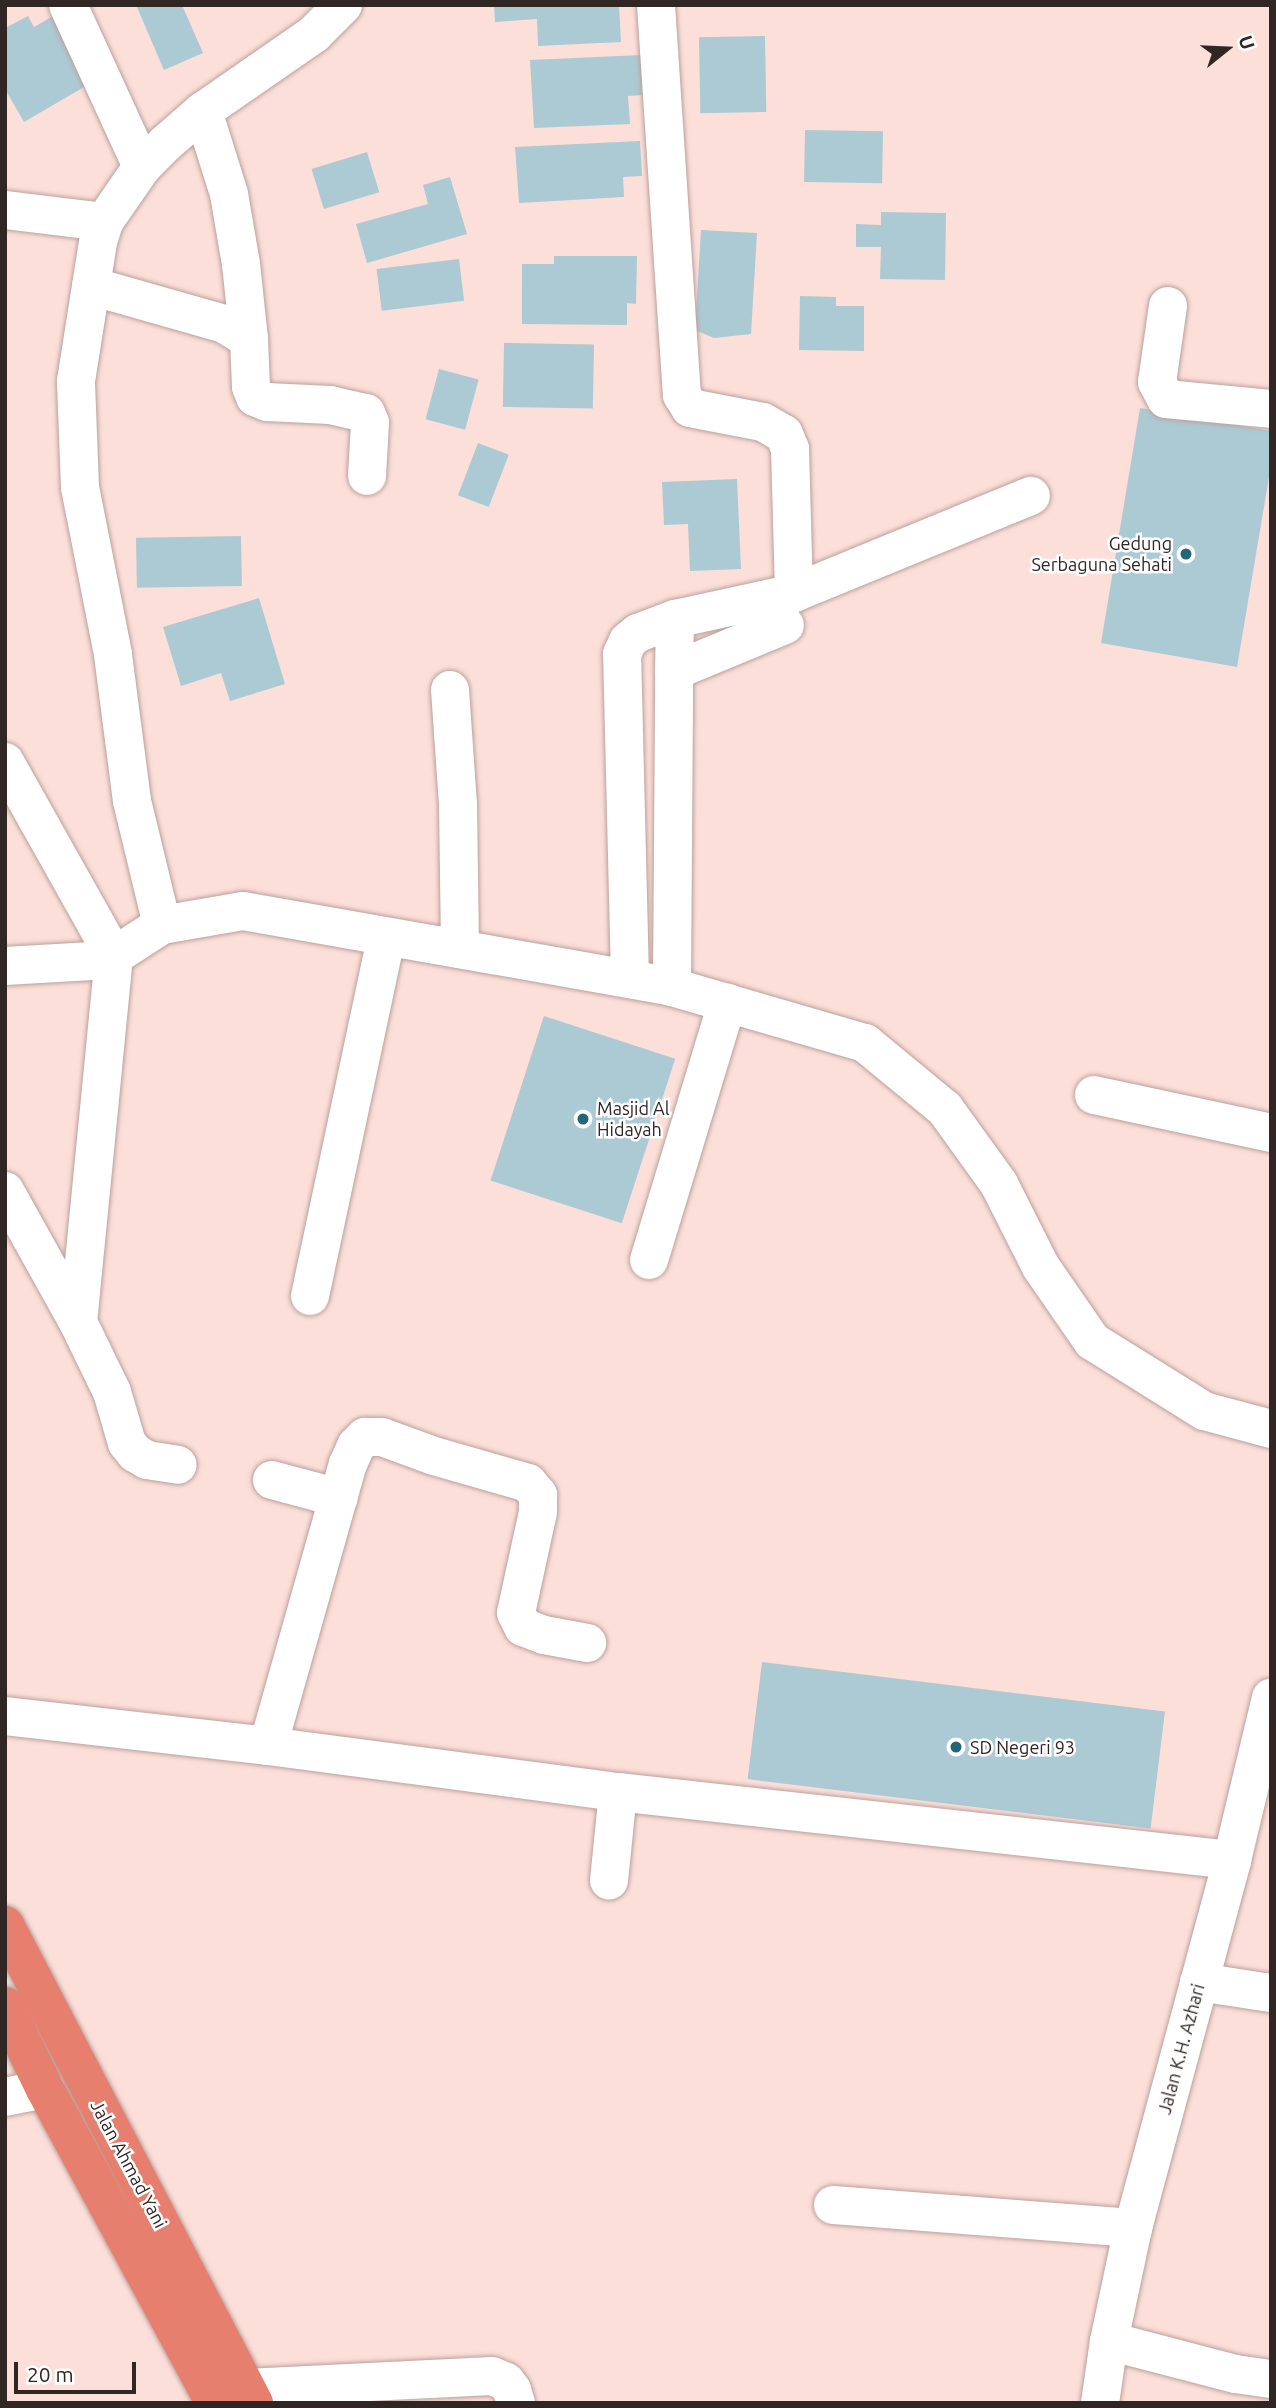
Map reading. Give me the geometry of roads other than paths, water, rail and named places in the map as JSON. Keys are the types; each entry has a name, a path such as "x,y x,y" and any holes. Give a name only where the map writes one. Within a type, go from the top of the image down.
{"highway":[{"name":"Jalan Ahmad Yani","path":"5,1924 238,2398"},
{"path":"5,2006 45,2089 238,2398"}],"street":[{"path":"68,5 142,167"},
{"path":"162,925 132,801 113,654 80,487 76,381 91,286 104,222 142,167 203,111 314,34 343,5"},
{"path":"656,5 682,396 690,408 763,422 784,434 789,449 789,609"},
{"path":"203,111 229,194 241,264 250,339 251,387 255,397 267,402 330,405 366,413 370,422 367,476"},
{"path":"5,210 104,222"},
{"path":"91,286 224,324 250,339"},
{"path":"1168,306 1157,382 1166,400 1271,409"},
{"path":"674,671 789,609 1031,496"},
{"path":"630,978 622,654 628,641 638,632 675,619 789,609"},
{"path":"672,987 675,619"},
{"path":"450,690 458,803 460,949"},
{"path":"5,762 114,956 78,1322"},
{"path":"5,966 92,961 114,956 162,925 243,911 630,978 672,987 865,1043 945,1109 999,1184 1041,1267 1092,1341 1204,1411 1271,1429"},
{"path":"310,1296 386,937"},
{"path":"649,1260 727,1003"},
{"path":"1094,1095 1271,1133"},
{"path":"5,1191 78,1322 112,1392 127,1443 135,1453 147,1460 178,1465"},
{"path":"268,1745 339,1498 356,1446 365,1437 382,1437 434,1456 528,1483 538,1495 538,1512 516,1614 523,1628 587,1643"},
{"path":"272,1480 339,1498"},
{"name":"Jalan K.H. Azhari","path":"1100,2403 1109,2341 1133,2228 1232,1860 1271,1698"},
{"path":"5,1716 268,1745 618,1792 1232,1860"},
{"path":"609,1881 618,1792"},
{"path":"1199,1982 1271,1993"},
{"path":"5,2097 45,2089"},
{"path":"833,2205 1133,2228"},
{"path":"1109,2341 1235,2374 1271,2379"},
{"path":"238,2398 492,2376 506,2382 516,2403"}],"place":[{"name":"Gedung Serbaguna Sehati","path":"1186,554"},
{"name":"Masjid Al Hidayah","path":"583,1119"},
{"name":"SD Negeri 93","path":"956,1747"}]}
